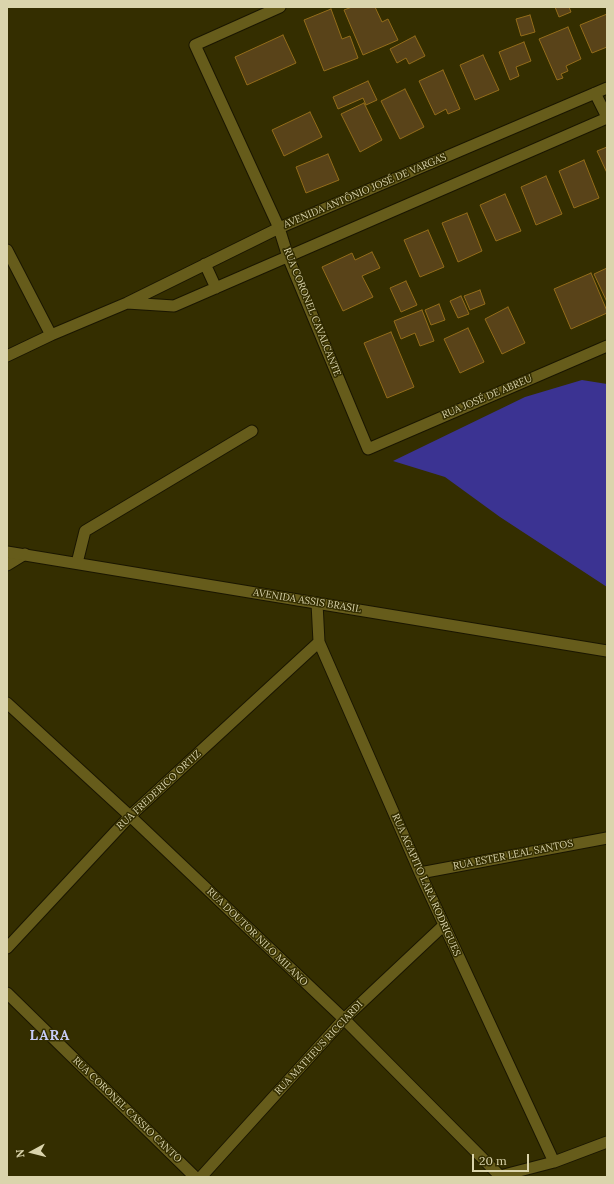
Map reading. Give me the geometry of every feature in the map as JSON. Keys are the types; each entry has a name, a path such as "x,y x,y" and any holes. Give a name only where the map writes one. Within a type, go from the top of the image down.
{"street":[{"name":"RUA CORONEL CAVALCANTE","path":"280,7 195,45 279,228 288,257 368,449"},
{"name":"AVENIDA ANTÔNIO JOSÉ DE VARGAS","path":"7,356 51,335 127,303 279,228 607,88"},
{"path":"595,92 607,118"},
{"name":"AVENIDA ANTÔNIO JOSÉ DE VARGAS","path":"127,303 174,306 607,118"},
{"path":"7,250 51,335"},
{"path":"205,264 216,288"},
{"name":"RUA JOSÉ DE ABREU","path":"368,449 607,346"},
{"path":"77,563 85,531 252,431"},
{"name":"AVENIDA ASSIS BRASIL","path":"7,552 607,651"},
{"path":"7,565 25,554"},
{"name":"RUA AGAPITO LARA RODRIGUES","path":"317,603 319,642 420,873 554,1162"},
{"name":"RUA FREDERICO ORTIZ","path":"7,948 130,816 319,642"},
{"name":"RUA DOUTOR NILO MILANO","path":"7,703 130,816 344,1019 500,1176"},
{"name":"RUA ESTER LEAL SANTOS","path":"420,873 607,838"},
{"name":"RUA MATHEUS RICCIARDI","path":"201,1177 344,1019 444,925"},
{"name":"RUA CORONEL CASSIO CANTO","path":"7,993 195,1177"},
{"path":"500,1176 554,1162 607,1142"}],"shaded area":[{"path":"582,380 607,384 607,587 500,517 445,477 393,461 525,397"}],"building":[{"path":"352,7 375,7 382,22 388,19 398,40 363,55 344,10"},
{"path":"555,7 569,7 571,12 559,17"},
{"path":"331,9 342,39 350,36 358,58 324,71 304,20"},
{"path":"607,14 607,47 592,53 580,25"},
{"path":"530,15 535,32 521,36 516,19"},
{"path":"568,27 581,59 566,66 568,71 561,74 563,78 557,80 539,39"},
{"path":"283,35 296,63 247,85 235,57"},
{"path":"415,36 425,56 409,64 406,58 397,63 390,49"},
{"path":"524,42 531,61 516,67 519,76 510,80 499,52"},
{"path":"483,55 499,90 475,100 460,65"},
{"path":"443,70 460,109 448,114 446,109 435,115 419,81"},
{"path":"368,81 377,100 366,105 363,98 338,109 333,97"},
{"path":"405,89 424,127 400,139 381,101"},
{"path":"364,103 382,140 360,152 341,114"},
{"path":"310,112 322,137 284,156 272,130"},
{"path":"607,147 607,173 597,151"},
{"path":"328,154 339,180 306,193 296,167"},
{"path":"584,160 599,198 574,208 559,171"},
{"path":"546,176 562,214 536,225 521,187"},
{"path":"505,194 521,231 496,241 480,205"},
{"path":"467,213 482,251 458,262 442,223"},
{"path":"428,230 444,267 420,277 404,240"},
{"path":"372,252 380,268 362,276 373,297 343,311 322,267 352,253 355,260"},
{"path":"607,268 607,302 594,274"},
{"path":"591,273 607,313 571,329 554,289"},
{"path":"406,281 417,305 401,312 390,288"},
{"path":"480,290 485,304 470,310 464,296"},
{"path":"461,296 469,314 458,318 450,301"},
{"path":"439,304 445,320 431,325 425,310"},
{"path":"508,307 525,343 502,354 485,319"},
{"path":"422,310 434,341 420,346 415,333 401,339 394,321"},
{"path":"468,328 484,362 460,373 444,339"},
{"path":"391,332 414,387 387,398 364,343"}],"district":[{"name":"LARA","path":"50,1036"}]}
